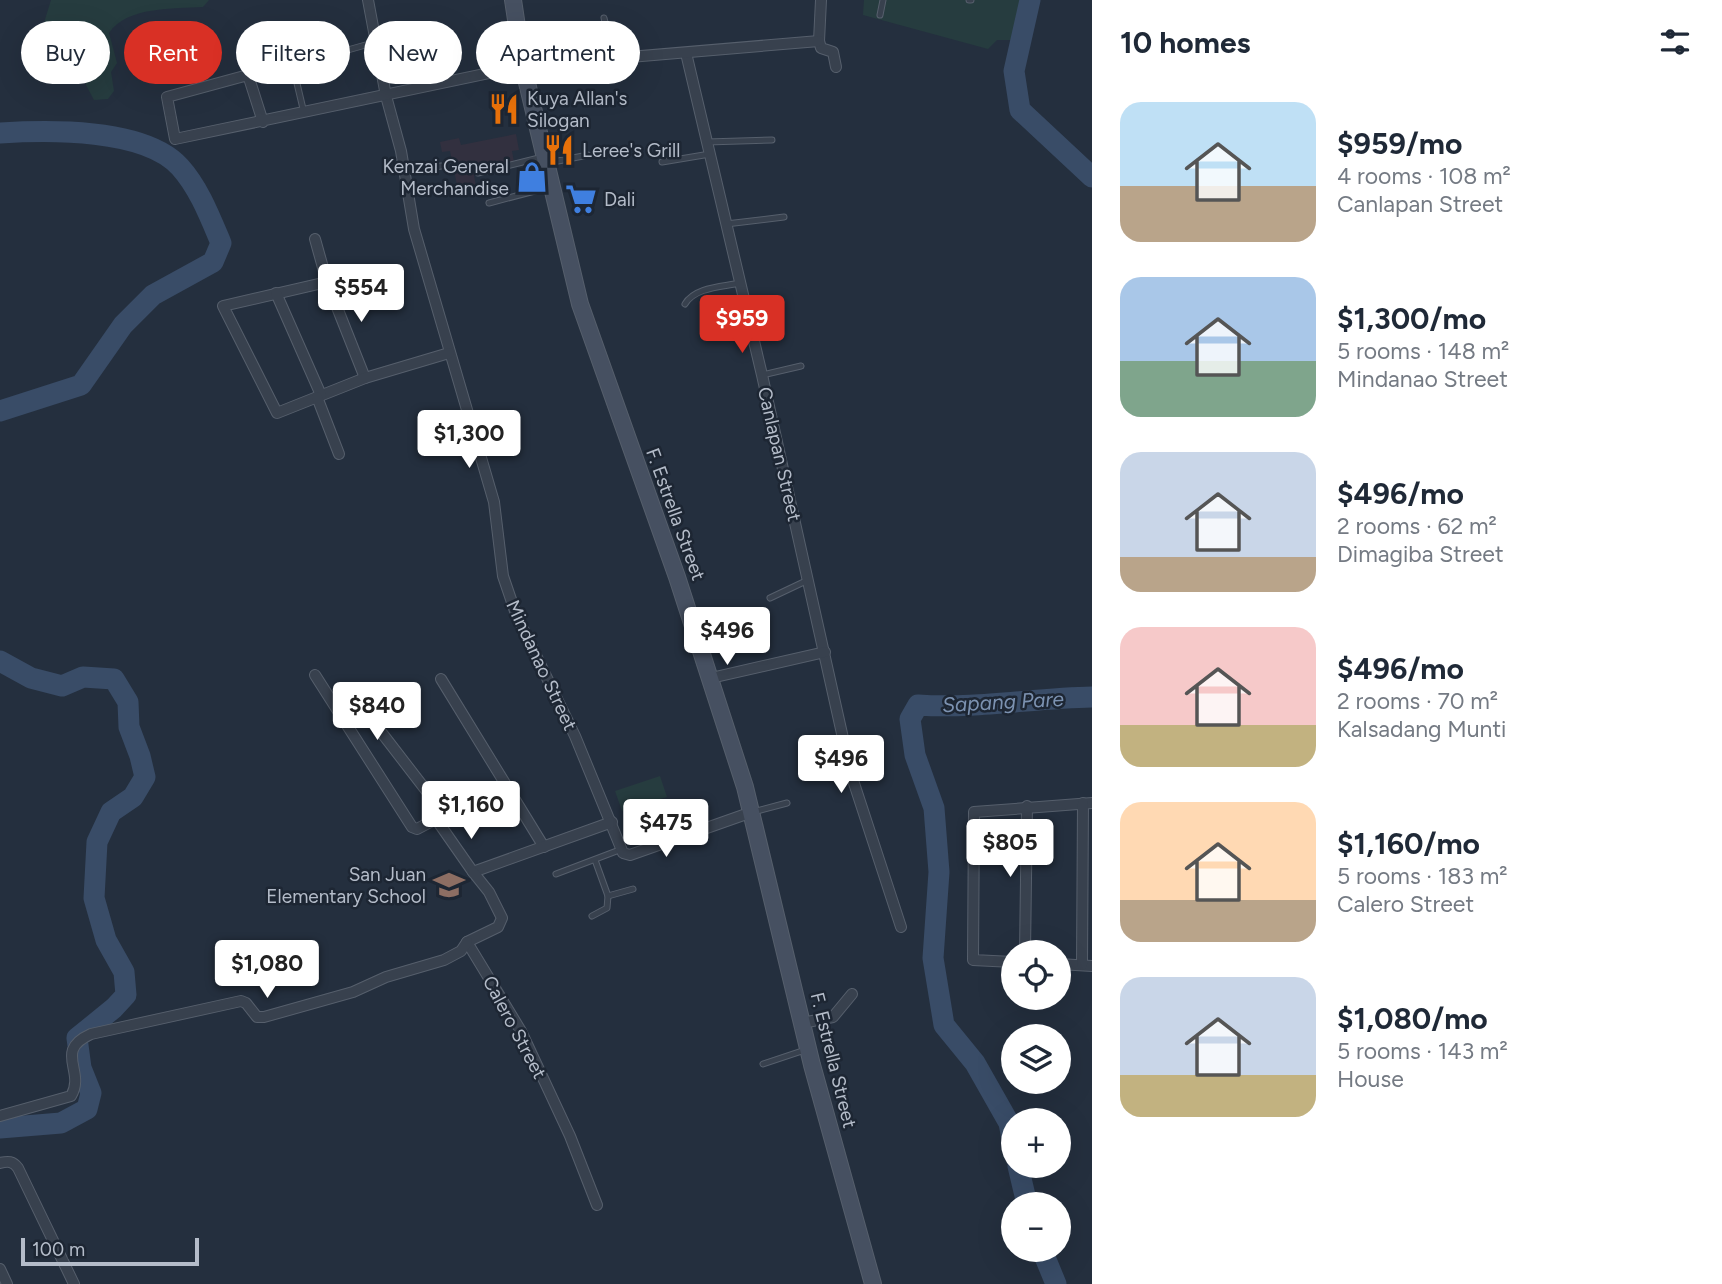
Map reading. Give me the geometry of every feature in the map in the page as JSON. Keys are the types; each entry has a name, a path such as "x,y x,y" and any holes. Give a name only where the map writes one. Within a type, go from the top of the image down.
{"main road":[{"name":"F. Estrella Street","path":"513,0 516,21"},
{"name":"F. Estrella Street","path":"527,84 580,304 711,678 752,812 808,1049 873,1284"}],"street":[{"name":"Mindanao Street","path":"368,0 372,21"},
{"path":"821,0 819,41 821,48 833,52 836,67"},
{"path":"640,57 819,41"},
{"name":"Canlapan Street","path":"686,53 809,579 851,774 901,927"},
{"path":"263,122 248,75 167,97 175,139 263,122 476,76"},
{"name":"Mindanao Street","path":"384,84 414,229 494,502 503,576 516,614 575,736 622,849"},
{"path":"314,239 327,282 365,378"},
{"path":"327,282 223,306 277,413 365,378 449,353"},
{"path":"276,293 319,396 339,454"},
{"path":"711,678 825,652"},
{"path":"315,675 412,827 417,829 436,819 442,811 377,728"},
{"path":"441,679 544,847"},
{"path":"1001,961 973,960 974,811 1087,803 1087,966"},
{"path":"1025,940 1027,806"},
{"path":"622,849 630,855 752,812"},
{"path":"0,1116 71,1096 75,1085 71,1052 83,1037 241,1000 257,1017 264,1017 353,992 386,976 444,960 455,955 467,942 498,927 502,918 489,892 436,819"},
{"path":"473,872 612,822"},
{"name":"Calero Street","path":"467,942 521,1031 570,1136 597,1205"},
{"path":"802,1023 833,1017 852,994"},
{"path":"0,1164 8,1161 15,1163 74,1284"},
{"path":"0,1269 7,1284"}],"lane":[{"path":"880,15 883,0"},
{"path":"297,84 304,113"},
{"path":"706,142 772,140"},
{"path":"478,173 544,160 588,155"},
{"path":"662,162 710,155"},
{"path":"404,172 441,166"},
{"path":"489,203 550,187"},
{"path":"726,224 784,217"},
{"path":"685,304 690,296 697,292 740,283"},
{"path":"762,375 801,366"},
{"path":"770,598 809,579"},
{"path":"752,812 787,803"},
{"path":"556,874 622,849"},
{"path":"592,916 607,908 608,896 594,860"},
{"path":"608,896 633,889"},
{"path":"762,1064 808,1049"}],"shaded area":[{"path":"516,134 519,150 512,151 514,162 473,170 476,186 458,190 450,151 442,152 440,142 459,138 461,145"}],"green space":[{"path":"51,0 209,0 203,7 139,13 117,24 110,32 110,21 45,21"},
{"path":"864,0 1023,0 1015,40 997,40 988,49 863,15"},
{"path":"110,37 117,63 111,72 114,91 108,99 94,100 86,85 110,84"},
{"path":"660,776 667,797 622,811 615,791"}],"waterway":[{"path":"1030,0 1014,71 1020,110 1092,177"},
{"path":"0,133 95,134 120,138 164,154 180,167 193,184 221,243 213,262 153,295 123,325 81,385 0,411"},
{"path":"0,661 31,678 62,686 83,677 114,679 128,702 129,727 145,777 133,797 111,812 97,842 94,898 106,940 124,972 126,995 77,1038 81,1068 91,1093 87,1109 61,1123 0,1128"},
{"name":"Sapang Pare","path":"1001,1109 975,1063 944,1025 933,958 939,872 934,808 915,755 910,719 918,705 961,706 1092,697"},
{"name":"Sapang Pare","path":"1021,1178 1024,1192"},
{"name":"Sapang Pare","path":"1047,1262 1056,1284"}],"place":[{"name":"Kuya Allan's Silogan","path":"504,109"},
{"name":"Leree's Grill","path":"559,150"},
{"name":"Kenzai General Merchandise","path":"532,177"},
{"name":"Dali","path":"581,199"},
{"name":"San Juan Elementary School","path":"449,885"}]}
